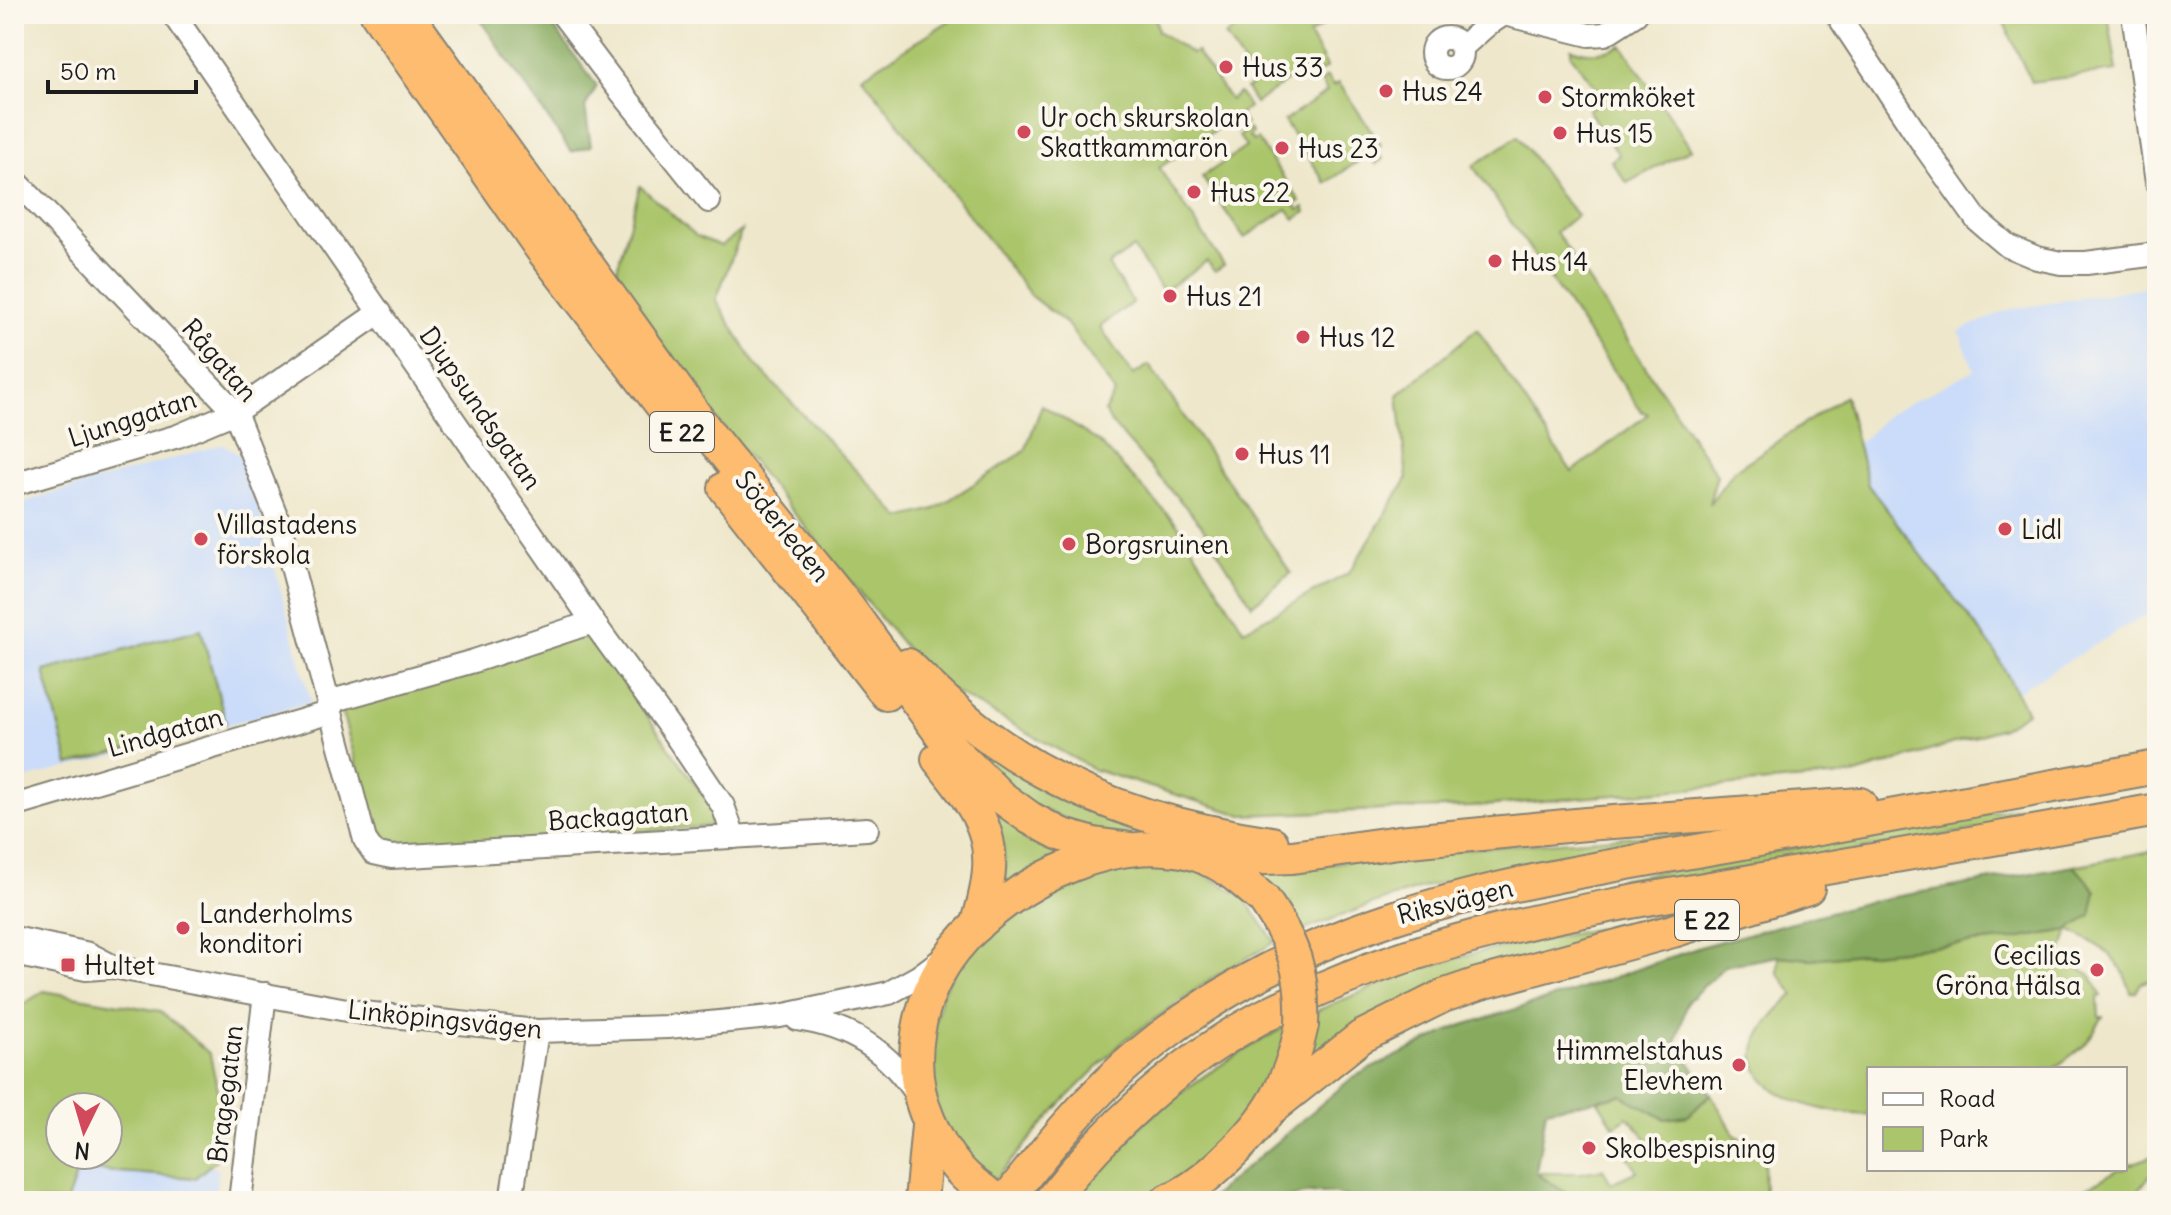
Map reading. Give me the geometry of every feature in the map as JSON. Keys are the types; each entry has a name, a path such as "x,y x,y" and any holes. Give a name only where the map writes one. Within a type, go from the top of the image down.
{"highway":[{"name":"Söderleden","path":"377,14 540,247 823,617 974,806 985,828 990,851 988,885 977,926"},
{"name":"Söderleden","path":"407,14 711,437 844,602 952,749 1001,797 1030,818 1060,834 1094,844 1131,849"},
{"name":"E 22","path":"844,602 981,732 1061,780 1153,818 1226,836 1283,844 1399,842 1707,813 1999,796 2157,767"},
{"name":"Riksvägen","path":"1003,1201 1039,1156 1136,1056 1231,988 1317,945 1404,912 1491,890 1999,796"},
{"name":"E 22","path":"1174,1199 1210,1174 1249,1138 1273,1107 1361,1037 1443,996 1673,931 1935,849 2157,810"},
{"path":"977,926 1008,900 1068,867 1131,849 1168,850 1209,860 1292,857 1399,842"},
{"name":"Riksvägen","path":"1050,1201 1113,1130 1162,1085 1204,1053 1258,1020 1390,961 1477,936 1599,907 1935,849"},
{"path":"1209,860 1239,878 1264,900 1285,930 1295,953 1303,999 1302,1025 1295,1059 1273,1107"},
{"name":"E 22","path":"977,926 955,949 930,993 921,1020 915,1067 924,1109 943,1152 961,1173 984,1192 1003,1201"},
{"path":"921,1201 926,1160 924,1109"}],"street":[{"name":"Djupsundsgatan","path":"173,14 723,806 734,837"},
{"path":"562,14 709,201"},
{"path":"1461,48 1504,14 1589,35 1605,34 1636,14"},
{"path":"1837,14 1977,220 2008,246 2037,258 2061,263 2157,254"},
{"path":"2133,14 2157,183"},
{"name":"Rågatan","path":"14,179 235,412 283,533 365,840 374,853"},
{"name":"Ljunggatan","path":"14,484 178,436 235,412 380,312"},
{"name":"Lindgatan","path":"14,806 593,622"},
{"name":"Backagatan","path":"374,853 392,857 867,829"},
{"name":"Linköpingsvägen","path":"14,938 89,954 113,967"},
{"name":"Linköpingsvägen","path":"14,954 86,969 113,967 363,1013 537,1031 668,1027 780,1016 889,993 918,977 955,949"},
{"name":"Bragegatan","path":"240,1201 265,994"},
{"name":"Linköpingsvägen","path":"780,1016 822,1022 866,1040 904,1075 924,1109"},
{"path":"511,1201 537,1031"}],"shaded area":[{"path":"2152,286 2157,319 2157,608 2016,692 1994,650 1867,485 1857,445 1890,413 1974,370 1959,331 2008,310"},
{"path":"223,444 245,459 311,702 14,782 14,505"},
{"path":"124,1160 218,1168 215,1201 56,1201 58,1171 124,1171"}],"green space":[{"path":"476,14 544,14 597,86 585,107 591,146 571,152"},
{"path":"960,14 1155,14 1158,31 1192,54 1196,51 1230,100 1239,93 1249,107 1239,114 1246,124 1235,131 1228,121 1159,168 1224,265 1215,271 1207,261 1163,291 1133,248 1108,265 1133,302 1100,327 1133,375 1149,365 1291,573 1252,605 1200,523 1104,412 1115,393 1067,324 1032,297 862,76"},
{"path":"1259,14 1340,14 1309,35 1327,67 1316,75 1309,66 1255,103 1246,89 1255,82 1225,36"},
{"path":"2000,14 2108,14 2117,71 2031,82"},
{"path":"1622,45 1691,149 1627,183 1611,161 1619,155 1588,110 1604,98 1571,55 1571,48 1596,52"},
{"path":"1327,77 1333,86 1339,83 1381,145 1376,149 1383,159 1376,164 1369,154 1326,183 1284,121 1327,92 1321,81"},
{"path":"1249,129 1252,133 1249,136 1253,141 1257,139 1300,201 1295,205 1299,210 1304,207 1306,212 1295,219 1287,209 1244,238 1202,177 1246,147 1239,136"},
{"path":"1518,136 1577,215 1556,232 1717,475 1709,504 1734,471 1845,396 1868,485 1994,650 2027,712 2002,728 1853,775 1471,807 1242,815 1095,770 931,679 703,403 615,276 640,186 696,236 721,246 742,230 716,300 755,364 901,518 935,509 1025,451 1042,405 1099,442 1178,525 1244,630 1349,573 1407,479 1398,395 1477,329 1572,472 1648,414 1641,411 1473,166"},
{"path":"201,629 226,723 69,765 44,671"},
{"path":"589,633 724,825 381,852 341,709"},
{"path":"943,721 1168,835 1102,834 1029,804"},
{"path":"2059,800 2068,802 2069,808 2064,815 1616,891 1615,885 1620,879"},
{"path":"993,810 1082,851 1003,894 1004,851"},
{"path":"1719,830 1492,870 1418,889 1302,931 1276,894 1255,876 1256,871 1452,850"},
{"path":"2157,850 2157,978 2141,983 2136,992 2131,993 2116,961 2069,930 2096,891 2074,866"},
{"path":"1142,860 1196,869 1243,897 1275,942 1214,977 1124,1041 1057,1108 995,1180 964,1156 941,1120 930,1078 929,1041 943,991 968,950 1056,881"},
{"path":"2074,866 2096,891 2091,915 2069,930 2015,939 1810,959 1779,956 1725,966 1688,1001 1676,1042 1711,1094 1688,1116 1665,1119 1621,1095 1546,1110 1536,1173 1578,1201 1366,1201 1314,1193 1285,1201 1207,1201 1353,1077 1457,1027 1572,992 1703,946 1871,901"},
{"path":"1675,915 1308,1059 1316,1011 1405,974 1475,953"},
{"path":"2069,930 2060,957 2091,975 2102,996 2098,997 2099,1017 2103,1017 2085,1045 2056,1067 1867,1067 1867,1115 1811,1106 1786,1096 1767,1083 1756,1066 1756,1046 1768,1022 1794,995 1778,973 1779,956 1810,959 2015,939"},
{"path":"44,991 160,1011 210,1054 223,1117 216,1160 195,1178 104,1171 124,1171 124,1091 44,1091 44,1171 77,1171 67,1201 14,1201 14,1010"},
{"path":"1288,1025 1279,1060 1256,1106 1240,1127 1201,1164 1155,1190 1131,1198 1070,1201 1162,1107 1214,1069"},
{"path":"1711,1094 1734,1134 1764,1154 1765,1201 1578,1201 1536,1173 1581,1173 1603,1169 1611,1183 1637,1171 1627,1155 1649,1141 1628,1117 1614,1126 1598,1101 1621,1095 1665,1119 1688,1116"},
{"path":"2156,1155 2156,1168 2130,1201 2064,1201 2116,1171 2127,1171 2127,1165"}],"place":[{"name":"Hus 33","path":"1226,67"},
{"name":"Hus 24","path":"1386,91"},
{"name":"Stormköket","path":"1545,97"},
{"name":"Ur och skurskolan Skattkammarön","path":"1024,132"},
{"name":"Hus 15","path":"1560,133"},
{"name":"Hus 23","path":"1282,148"},
{"name":"Hus 22","path":"1194,192"},
{"name":"Hus 14","path":"1495,261"},
{"name":"Hus 21","path":"1170,296"},
{"name":"Hus 12","path":"1303,337"},
{"name":"Hus 11","path":"1242,454"},
{"name":"Lidl","path":"2005,529"},
{"name":"Villastadens förskola","path":"201,539"},
{"name":"Borgsruinen","path":"1069,544"},
{"name":"Landerholms konditori","path":"183,928"},
{"name":"Hultet","path":"68,965"},
{"name":"Cecilias Gröna Hälsa","path":"2097,970"},
{"name":"Himmelstahus Elevhem","path":"1739,1065"},
{"name":"Skolbespisning","path":"1589,1148"}]}
